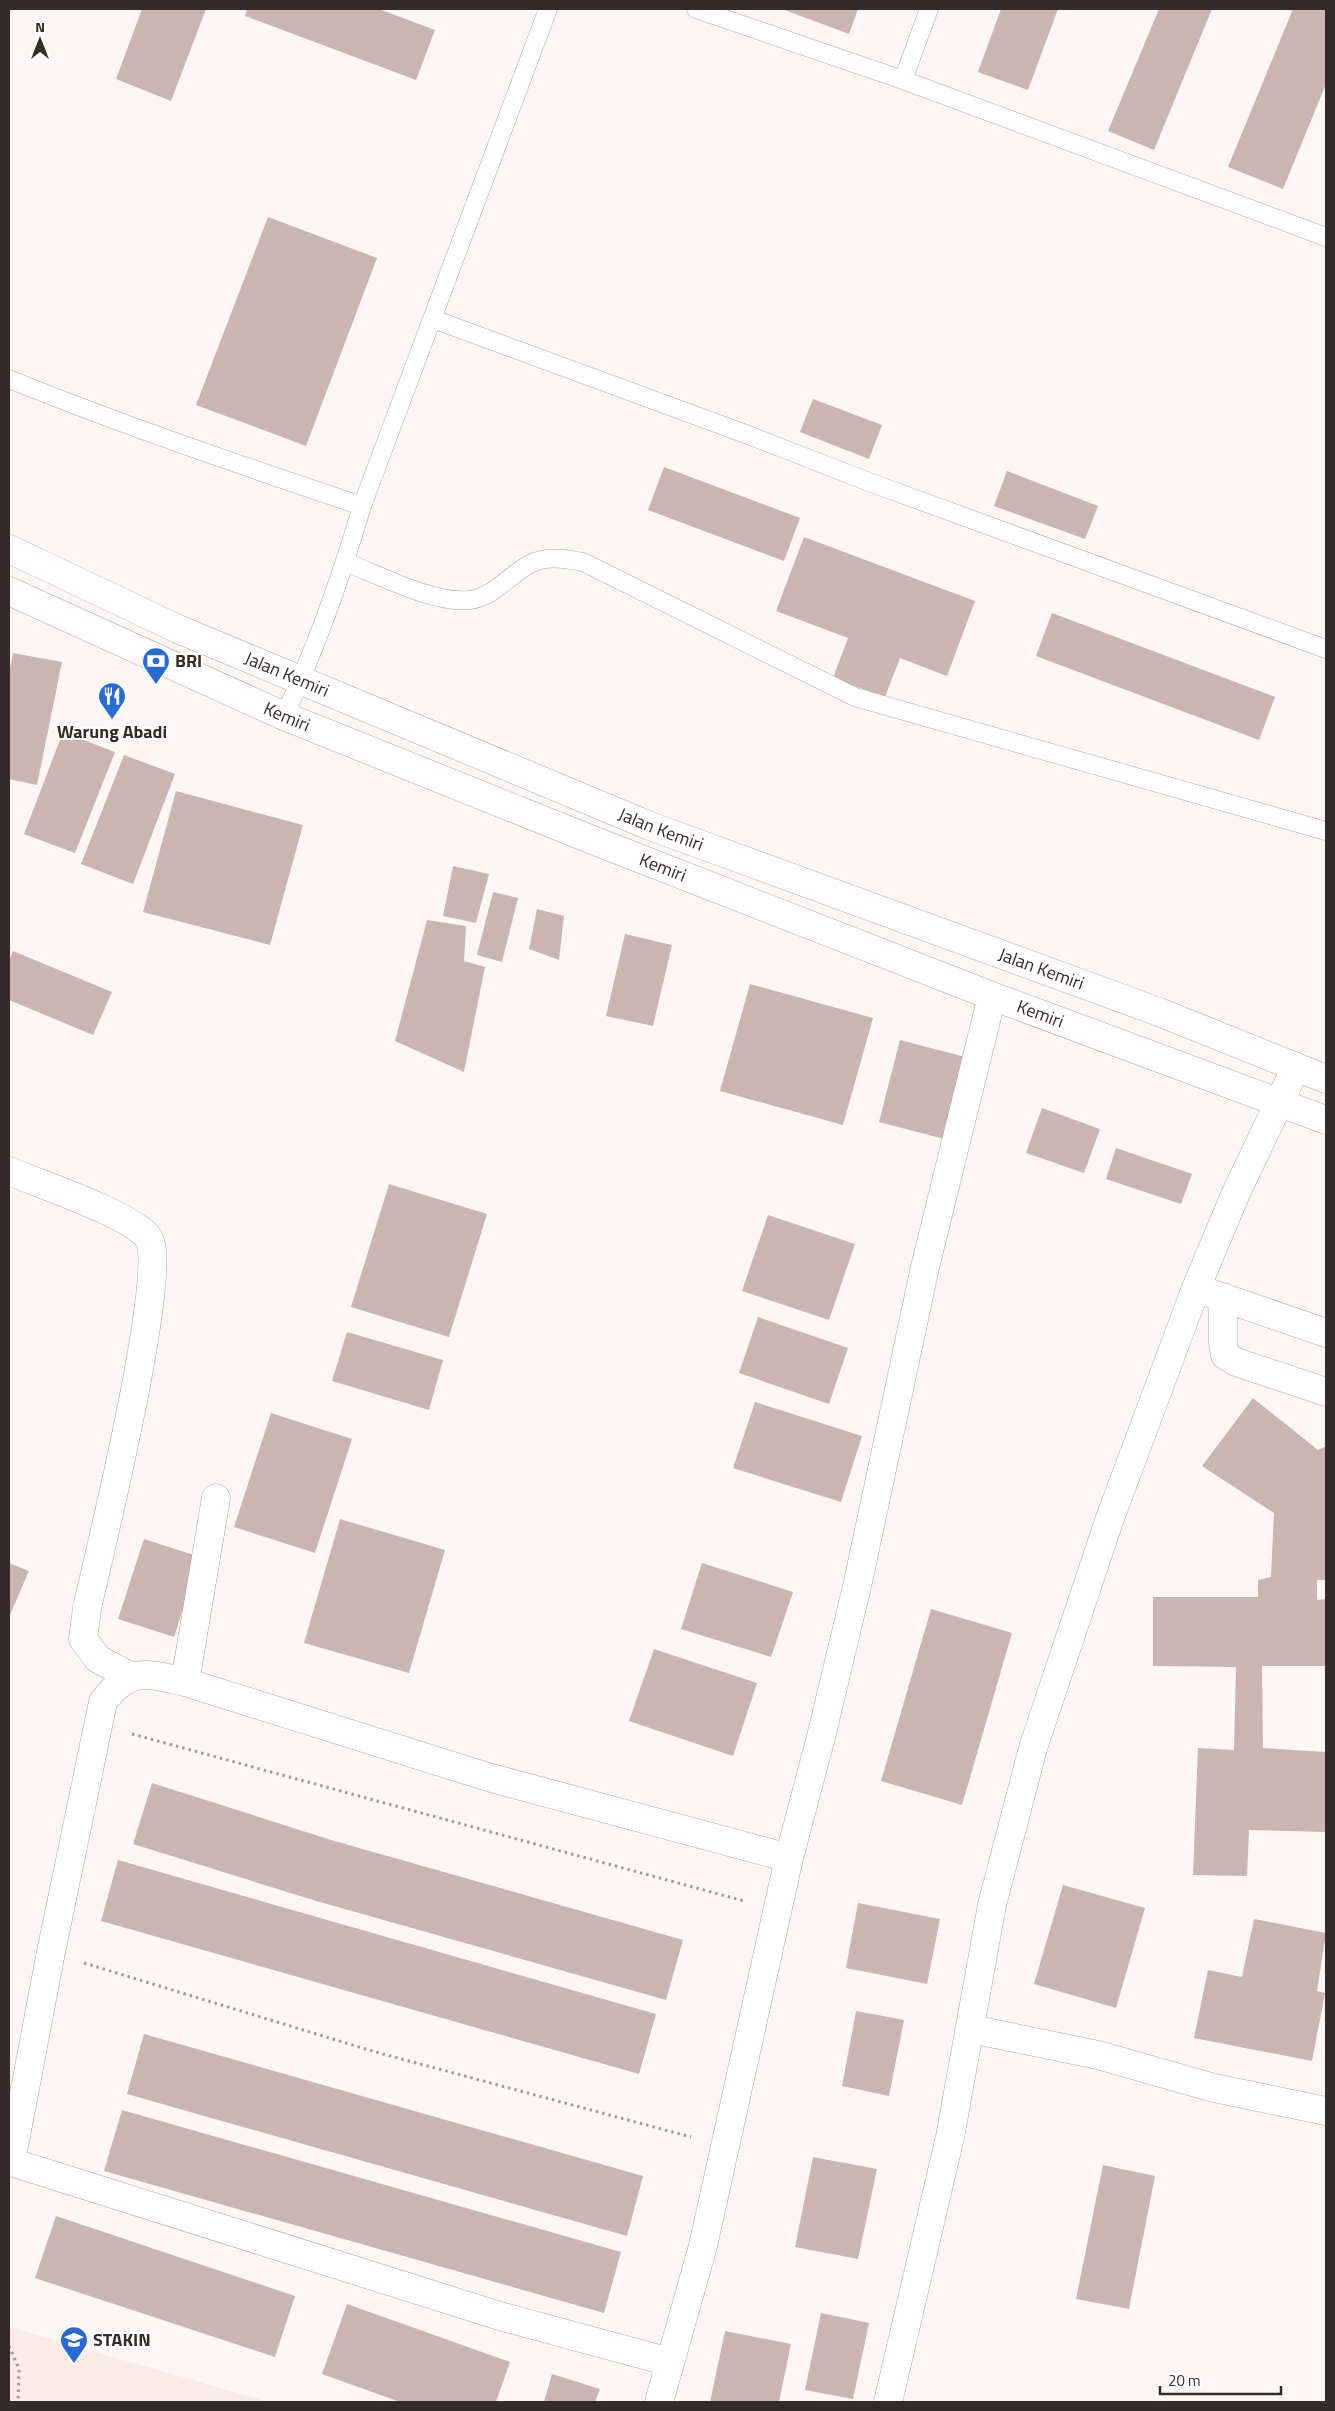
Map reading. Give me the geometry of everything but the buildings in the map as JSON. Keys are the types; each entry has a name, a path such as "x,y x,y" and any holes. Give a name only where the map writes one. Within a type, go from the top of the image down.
{"main road":[{"name":"Jalan Kemiri","path":"9,549 178,629 300,682 650,826 913,920 1159,1012 1326,1079"},
{"name":"Kemiri","path":"9,591 284,716 604,845 992,996 1277,1104 1326,1120"},
{"path":"659,2402 703,2246 789,1858 837,1669 925,1267 992,996"},
{"path":"888,2402 950,2137 992,1905 1033,1748 1062,1655 1132,1457 1196,1288 1277,1104 1296,1067"},
{"path":"9,1171 129,1221 150,1239 154,1262 149,1310 135,1385 87,1608 83,1639 98,1660 132,1677"},
{"path":"1196,1288 1326,1333"},
{"path":"1223,1297 1223,1343 1225,1355 1236,1362 1326,1392"},
{"path":"185,1682 216,1498"},
{"path":"670,2362 503,2317 11,2162 16,2099 51,1952 103,1702 116,1685 132,1677 155,1675 185,1682 488,1777 789,1858"},
{"path":"971,2029 1098,2055 1214,2088 1326,2111"}],"lane":[{"path":"284,716 300,682 346,562 362,506 548,9"},
{"path":"696,9 903,80 1326,237"},
{"path":"903,80 929,9"},
{"path":"433,319 743,433 868,482 1326,649"},
{"path":"9,379 91,412 231,463 362,506"},
{"path":"346,562 441,599 470,600 491,592 531,563 558,558 583,562 855,696 1326,831"}],"path":[{"path":"98,1725 778,1910"},
{"path":"51,1952 372,2050 725,2146"},
{"path":"9,2346 19,2369 18,2402"}],"shaded area":[{"name":"STAKIN","path":"9,2327 269,2402 9,2402"}],"place":[{"name":"BRI","path":"156,685"},
{"name":"Warung Abadi","path":"112,720"},
{"name":"STAKIN","path":"74,2364"}]}
